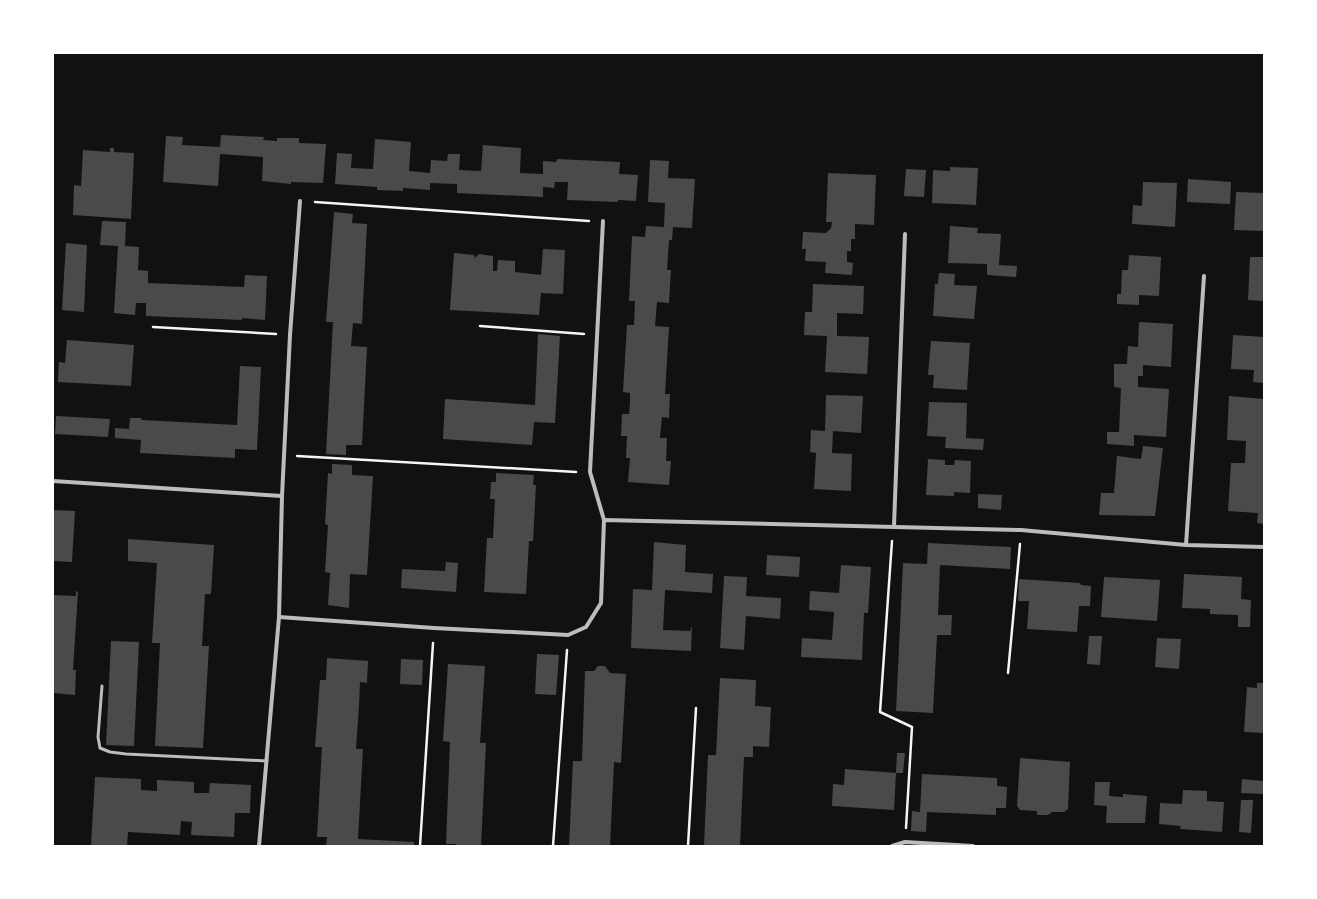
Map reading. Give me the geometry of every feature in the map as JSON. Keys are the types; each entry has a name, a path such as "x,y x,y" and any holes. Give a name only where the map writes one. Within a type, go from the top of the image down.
{"street":[{"path":"259,846 279,617 282,496 290,335 300,201"},
{"path":"279,617 434,628 568,635 586,627 601,603 604,520 590,472 603,221"},
{"path":"894,526 905,234"},
{"path":"1186,545 1204,276"},
{"path":"53,481 282,496"},
{"path":"604,520 1021,530 1186,545 1264,547"},
{"path":"892,846 905,842 973,846"}],"lane":[{"path":"102,686 98,737 100,748 126,754 267,761"}],"path":[{"path":"300,201 603,221"},
{"path":"480,326 596,334"},
{"path":"153,327 290,335"},
{"path":"285,455 590,472"},
{"path":"894,526 880,712 912,727 905,842"},
{"path":"1008,673 1021,530"},
{"path":"420,846 434,628"},
{"path":"553,846 568,635"},
{"path":"688,846 696,708"}],"building":[{"path":"221,135 264,137 263,140 277,141 277,138 299,138 299,143 326,144 323,183 291,182 291,184 262,181 263,157 220,154 218,186 163,182 166,136 183,137 182,145 220,147"},
{"path":"375,139 411,142 409,171 430,173 431,160 447,161 448,154 460,154 459,170 481,171 483,145 521,148 520,173 543,174 543,161 556,162 557,159 620,162 619,174 638,175 636,201 618,200 618,202 567,200 568,182 555,182 554,188 543,187 543,197 457,193 457,184 430,183 430,190 403,188 403,191 377,190 377,187 335,184 337,153 352,154 351,168 373,169"},
{"path":"110,148 114,148 114,152 134,153 131,219 73,215 74,185 81,186 83,150 110,152"},
{"path":"650,160 669,161 668,178 695,179 692,228 673,227 672,240 669,240 667,270 671,270 669,303 657,302 655,326 669,327 665,394 670,394 669,418 662,417 660,438 667,438 666,461 671,461 669,485 628,482 630,458 626,458 627,436 621,436 622,414 629,414 630,403 630,393 623,392 627,325 634,325 635,301 629,301 632,236 645,237 646,226 664,227 665,203 648,202"},
{"path":"950,167 978,168 976,205 932,203 933,170 950,171"},
{"path":"906,169 926,170 924,197 904,196"},
{"path":"828,173 876,175 874,225 855,224 855,239 851,239 851,251 847,251 847,262 853,263 852,275 825,273 826,262 805,261 806,249 802,249 803,232 826,233 831,228 832,222 826,222"},
{"path":"1188,179 1231,182 1230,204 1187,202"},
{"path":"1143,182 1177,183 1175,227 1132,224 1133,205 1142,206"},
{"path":"1236,192 1264,193 1264,231 1234,230"},
{"path":"334,212 353,214 352,223 367,224 362,324 353,323 351,346 367,347 362,445 346,445 346,455 326,454 333,322 326,322"},
{"path":"102,221 126,222 125,246 139,247 138,270 148,271 148,283 244,287 245,275 267,276 265,320 242,318 242,320 146,316 146,303 136,303 135,315 114,313 118,246 100,245"},
{"path":"950,226 978,228 977,233 1001,234 999,265 1017,266 1016,277 987,275 987,264 948,263"},
{"path":"66,243 87,245 84,312 62,310"},
{"path":"543,249 565,250 563,294 541,293 539,315 450,310 454,253 474,255 475,258 479,254 493,256 493,271 497,271 498,260 515,261 515,272 541,275"},
{"path":"1129,255 1161,257 1159,296 1139,295 1139,305 1117,304 1117,294 1121,294 1122,270 1128,270"},
{"path":"1250,257 1264,257 1264,301 1248,300"},
{"path":"939,273 955,274 954,285 977,286 974,319 933,316 935,284 938,284"},
{"path":"813,284 864,286 863,314 837,313 837,336 869,337 867,374 825,372 827,336 804,335 805,312 812,312"},
{"path":"1139,322 1173,324 1171,367 1143,365 1143,376 1138,376 1138,387 1169,389 1166,437 1134,435 1134,446 1107,444 1107,432 1119,432 1121,388 1114,387 1114,364 1127,364 1128,346 1138,347"},
{"path":"538,334 560,336 555,423 534,422 532,445 443,439 445,399 535,405"},
{"path":"1233,335 1264,337 1264,383 1253,382 1254,370 1231,369"},
{"path":"67,340 134,345 131,386 58,382 59,362 65,363"},
{"path":"931,341 970,343 967,390 933,388 934,375 928,375"},
{"path":"240,366 261,367 257,450 235,449 235,458 140,453 141,440 115,438 115,428 129,429 130,418 141,418 142,420 237,425"},
{"path":"826,395 863,396 861,433 833,431 832,453 852,454 851,491 814,489 816,453 810,452 811,430 825,431"},
{"path":"1229,396 1264,399 1264,524 1257,523 1258,513 1228,511 1231,463 1245,463 1246,441 1227,440"},
{"path":"929,402 967,403 966,438 984,439 983,450 945,448 946,437 927,436"},
{"path":"56,416 110,419 108,437 55,434"},
{"path":"1143,446 1163,448 1155,516 1099,515 1101,493 1114,493 1117,456 1141,459"},
{"path":"928,459 945,460 945,465 954,465 955,460 971,461 970,493 954,492 954,496 926,495"},
{"path":"332,464 352,465 352,475 373,476 367,575 350,574 349,608 328,605 330,573 325,572 328,525 325,524 328,473 332,474"},
{"path":"496,473 534,475 533,485 536,485 533,541 529,541 526,594 484,592 487,538 493,538 495,499 490,499 491,482 496,482"},
{"path":"978,494 1002,495 1001,510 978,508"},
{"path":"53,510 75,511 72,562 53,561"},
{"path":"128,539 214,545 211,594 205,594 202,646 209,646 203,748 155,746 160,643 152,643 157,563 128,561"},
{"path":"654,542 686,545 685,572 713,574 712,593 665,590 663,630 690,631 692,625 691,651 631,648 633,589 652,590"},
{"path":"928,543 1011,547 1010,569 940,565 938,615 952,615 951,635 937,635 933,713 896,711 903,563 927,564"},
{"path":"767,555 800,557 799,577 766,575"},
{"path":"446,562 458,563 456,592 401,588 402,569 445,571"},
{"path":"841,565 871,567 868,613 864,613 862,660 801,657 802,638 832,640 834,612 809,610 810,591 839,593"},
{"path":"1184,574 1242,577 1241,599 1251,600 1250,627 1238,627 1238,615 1210,614 1210,609 1182,608"},
{"path":"724,576 747,577 746,596 781,598 780,619 746,616 744,650 720,648"},
{"path":"1104,577 1160,580 1157,621 1101,617"},
{"path":"1019,579 1080,583 1081,585 1091,586 1090,606 1079,606 1077,632 1027,629 1029,601 1018,601"},
{"path":"76,591 78,592 73,670 76,670 75,695 53,693 53,595 76,596"},
{"path":"1089,636 1102,636 1100,665 1087,664"},
{"path":"1157,638 1181,639 1179,669 1155,667"},
{"path":"111,641 139,642 134,746 106,745"},
{"path":"537,654 559,655 556,695 535,694"},
{"path":"327,658 368,661 367,683 360,682 356,749 363,749 358,839 414,842 414,846 326,846 327,837 317,837 322,747 315,747 320,680 326,680"},
{"path":"401,659 423,660 422,685 400,684"},
{"path":"448,664 485,666 480,743 486,743 481,846 456,846 456,844 446,844 450,742 443,741"},
{"path":"598,666 605,666 610,673 626,674 621,763 614,762 610,846 569,846 573,761 582,761 585,671 594,671"},
{"path":"720,678 756,680 755,706 771,707 769,747 753,746 753,757 744,757 740,846 704,846 708,755 716,755"},
{"path":"1257,683 1264,683 1264,733 1244,732 1247,687 1257,688"},
{"path":"897,753 905,753 903,773 896,773"},
{"path":"1020,758 1070,762 1068,809 1064,812 1052,812 1048,815 1037,815 1037,811 1020,810 1017,806"},
{"path":"845,769 896,773 894,810 832,806 833,784 844,785"},
{"path":"922,774 997,778 997,786 1007,787 1006,808 996,808 996,815 927,812 926,832 911,831 912,811 920,812"},
{"path":"95,777 141,779 141,790 157,791 157,780 194,782 194,793 209,793 210,783 251,785 250,813 235,813 234,837 191,835 192,822 181,821 180,835 128,832 127,846 91,846"},
{"path":"1242,779 1264,781 1264,794 1241,793"},
{"path":"1095,782 1110,782 1109,796 1123,797 1123,794 1147,796 1145,823 1106,823 1107,806 1094,805"},
{"path":"1183,790 1207,791 1207,801 1224,802 1222,832 1180,829 1181,826 1159,824 1160,803 1182,804"},
{"path":"1241,800 1253,800 1251,833 1239,832"}]}
